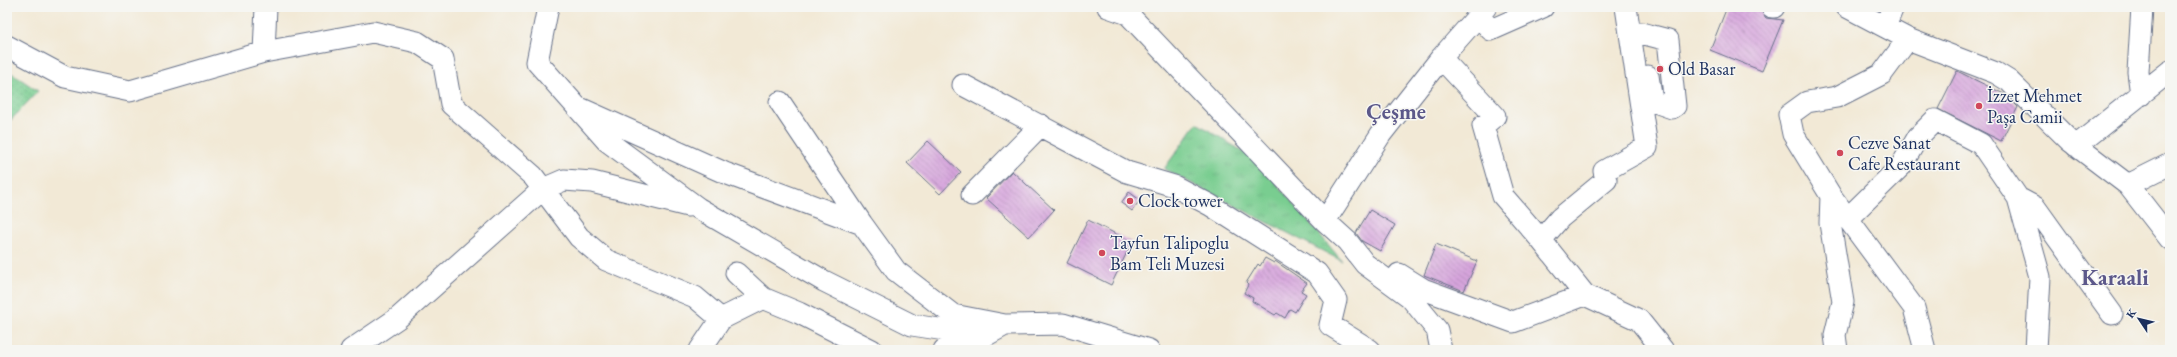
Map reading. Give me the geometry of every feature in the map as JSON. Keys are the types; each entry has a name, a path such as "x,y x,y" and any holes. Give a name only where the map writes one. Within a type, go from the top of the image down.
{"street":[{"path":"264,52 266,7"},
{"path":"548,7 537,62 573,105 607,141 698,208 824,281 912,325 985,336"},
{"path":"1108,7 1128,14 1325,221 1347,242 1365,264 1410,297 1437,330 1441,350"},
{"path":"1325,221 1381,134 1441,58 1482,11 1491,30 1543,7"},
{"path":"1847,7 1908,39 1996,74 2009,81 2076,146 2128,185 2170,239"},
{"path":"1885,27 1893,7"},
{"path":"2141,95 2138,72 2142,7"},
{"path":"1626,8 1638,13 1641,33"},
{"path":"1542,240 1560,218 1606,180 1604,171 1647,147 1626,8"},
{"path":"7,46 65,77 130,91 264,52 372,32 417,42 443,59 451,104 533,176 579,238 606,260 695,296 721,319"},
{"path":"1908,39 1882,74 1837,97 1808,102 1789,115 1793,134 1831,196 1914,308 1925,350"},
{"path":"1441,58 1495,116 1483,126 1503,196 1542,240 1585,295 1639,320 1663,350"},
{"path":"2076,146 2141,95 2170,70"},
{"path":"963,85 1041,125 1127,172 1174,186 1210,204 1317,273 1336,300 1330,325 1370,350"},
{"path":"780,102 862,224 896,271 953,315 1005,325 1063,324 1149,350"},
{"path":"573,105 725,173 862,224"},
{"path":"1847,219 1901,166 1918,137 1935,120 1981,144 2018,198 2040,277 2036,350"},
{"path":"972,195 1041,125"},
{"path":"2128,185 2170,164"},
{"path":"351,350 398,318 543,189 564,180 592,182 698,208"},
{"path":"1831,196 1830,223 1843,302 1835,335 1837,350"},
{"path":"2018,198 2035,207 2112,314"},
{"path":"1347,242 1423,289 1513,322 1585,295"},
{"path":"736,273 763,298 855,345 872,350"},
{"path":"700,350 721,319 763,298"},
{"path":"944,350 985,336 1005,325"}],"green space":[{"path":"7,70 38,91 7,124"},
{"path":"1197,123 1258,161 1342,261 1164,169"}],"building":[{"path":"1727,7 1752,7 1761,11 1766,18 1783,20 1762,71 1710,50"},
{"name":"İzzet Mehmet Paşa Camii","path":"1957,71 2006,95 2018,107 2001,141 1938,109"},
{"path":"928,141 961,172 940,194 907,163"},
{"path":"1012,171 1054,210 1029,237 986,198"},
{"name":"Clock tower","path":"1129,192 1140,200 1132,211 1121,203"},
{"path":"1370,210 1395,225 1380,251 1362,241 1356,233"},
{"path":"1088,220 1132,242 1111,285 1067,263"},
{"path":"1436,244 1477,261 1464,291 1424,275"},
{"path":"1265,258 1274,263 1275,261 1307,283 1301,291 1306,294 1295,312 1290,309 1285,318 1277,313 1275,315 1252,301 1253,298 1244,293 1248,285 1246,283 1258,264 1260,266"}],"place":[{"name":"Old Basar","path":"1660,69"},
{"name":"İzzet Mehmet Paşa Camii","path":"1979,106"},
{"name":"Cezve Sanat Cafe Restaurant","path":"1840,153"},
{"name":"Clock tower","path":"1130,201"},
{"name":"Tayfun Talipoglu Bam Teli Muzesi","path":"1102,253"}],"district":[{"name":"Çeşme","path":"1396,111"},
{"name":"Karaali","path":"2115,277"}]}
